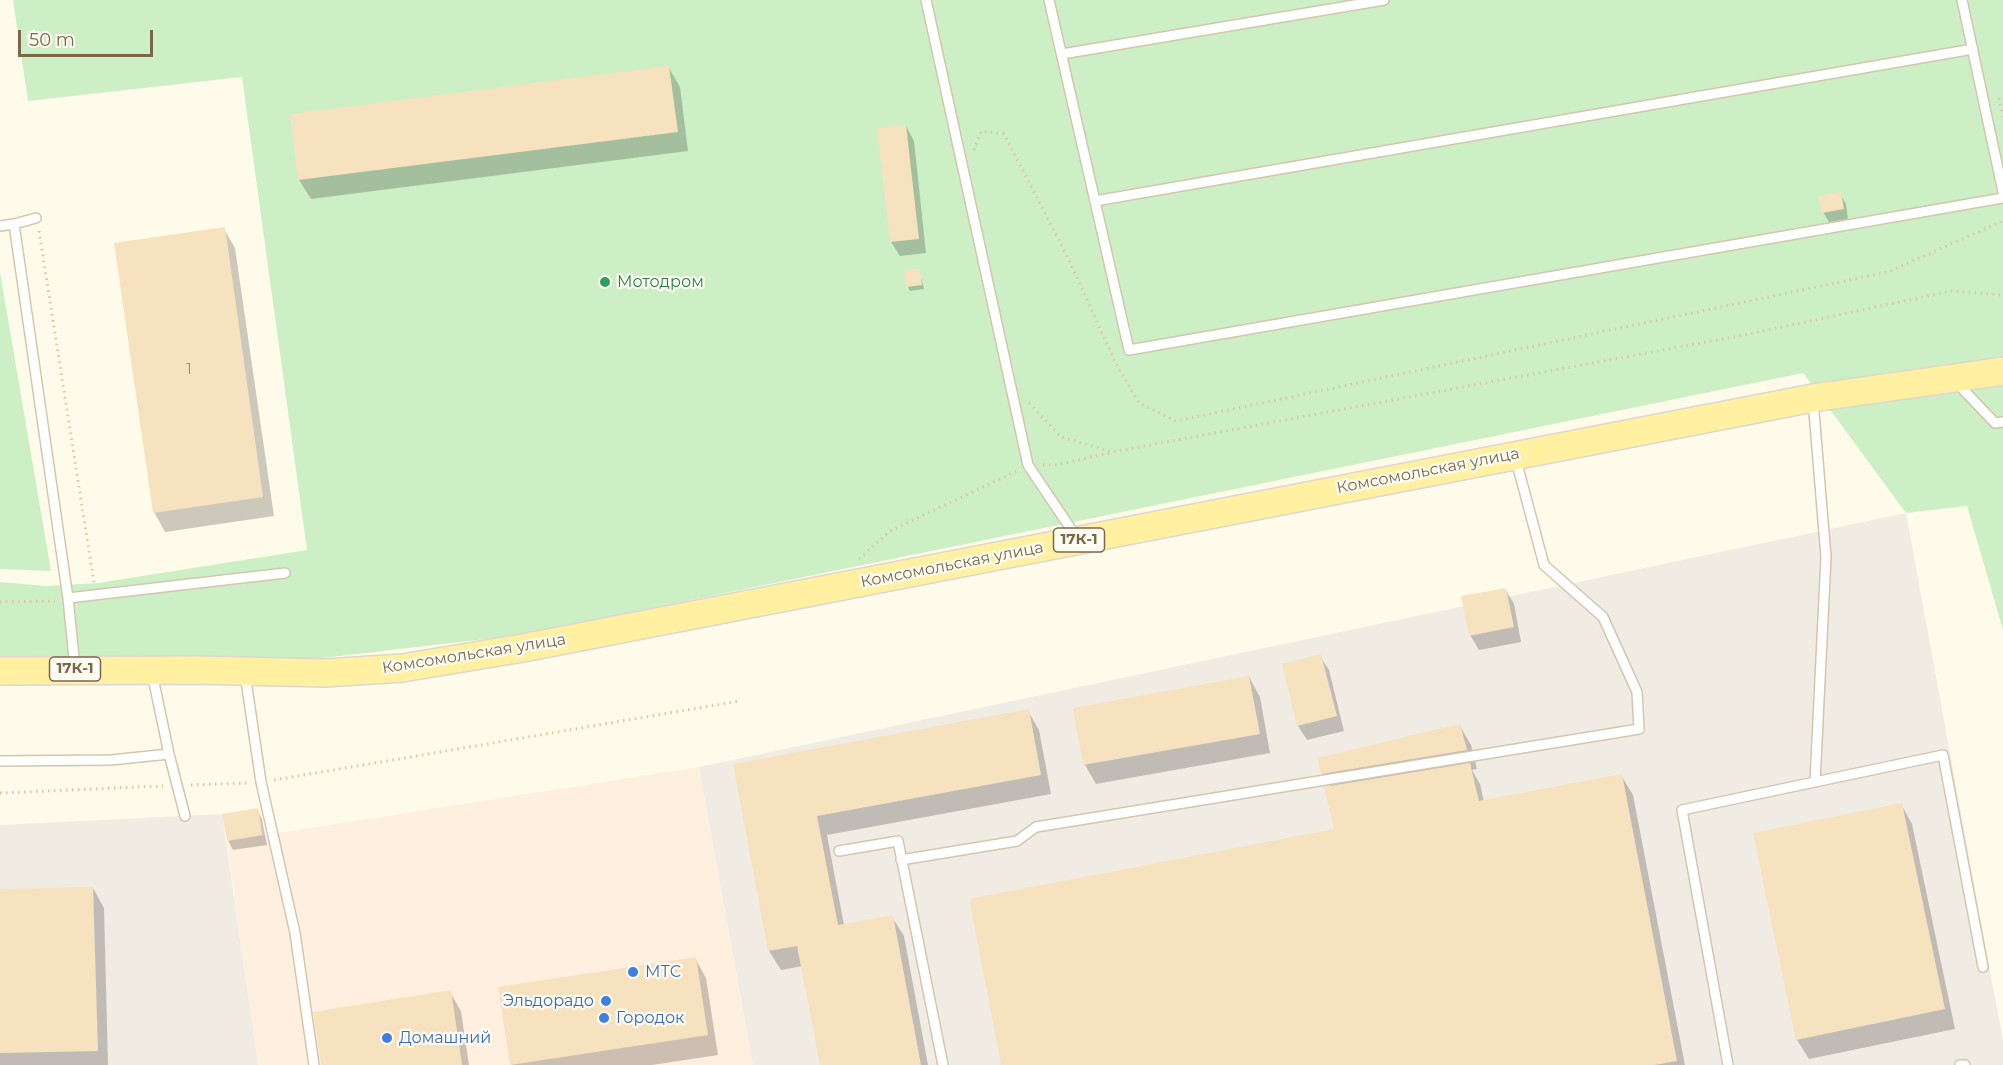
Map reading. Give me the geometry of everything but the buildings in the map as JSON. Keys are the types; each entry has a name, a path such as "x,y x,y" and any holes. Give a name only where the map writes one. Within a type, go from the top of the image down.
{"main road":[{"name":"Комсомольская улица","path":"0,671 75,669 325,673 402,668 523,648 1514,454 1813,398 2003,371"}],"lane":[{"path":"926,0 1028,465 1078,540"},
{"path":"1049,0 1129,350 2003,198"},
{"path":"1062,54 1384,0"},
{"path":"1962,0 2003,192"},
{"path":"1095,201 1973,49"},
{"path":"0,226 36,218"},
{"path":"14,224 68,598 75,669"},
{"path":"1952,378 1995,423 2003,422"},
{"path":"1813,398 1826,557 1815,782"},
{"path":"901,860 1017,841 1036,827 1639,729 1637,692 1603,617 1545,565 1514,454"},
{"path":"68,598 96,597 285,573"},
{"path":"151,670 185,816"},
{"path":"245,671 261,782 295,933 314,1065"},
{"path":"0,761 132,759 169,754"},
{"path":"1728,1065 1682,810 1943,755 1983,967"},
{"path":"839,851 898,841 943,1065"},
{"path":"1960,1065 1965,1065"}],"path":[{"path":"971,156 981,131 1004,134 1069,260 1116,364 1139,403 1176,421 1888,272 2003,221"},
{"path":"36,218 96,597"},
{"path":"856,561 890,531 1028,465 1055,465 1112,452 1732,337 1951,291 2003,295"},
{"path":"1029,403 1061,437 1112,452"},
{"path":"0,602 49,602"},
{"path":"274,780 740,701"}],"shaded area":[{"path":"1906,513 2003,1041 2003,1065 753,1065 699,767"},
{"path":"699,767 753,1065 257,1065 227,841"},
{"path":"222,814 258,1065 0,1065 0,825"}],"green space":[{"path":"13,0 2003,0 2003,630 1967,506 1906,513 1803,373 520,635 280,663 0,666 0,582 46,586 98,583 307,550 242,77 28,101"},
{"path":"0,272 51,571 0,569"}],"place":[{"name":"Мотодром","path":"605,282"},
{"name":"МТС","path":"633,972"},
{"name":"Эльдорадо","path":"606,1001"},
{"name":"Городок","path":"604,1018"},
{"name":"Домашний","path":"387,1038"}]}
